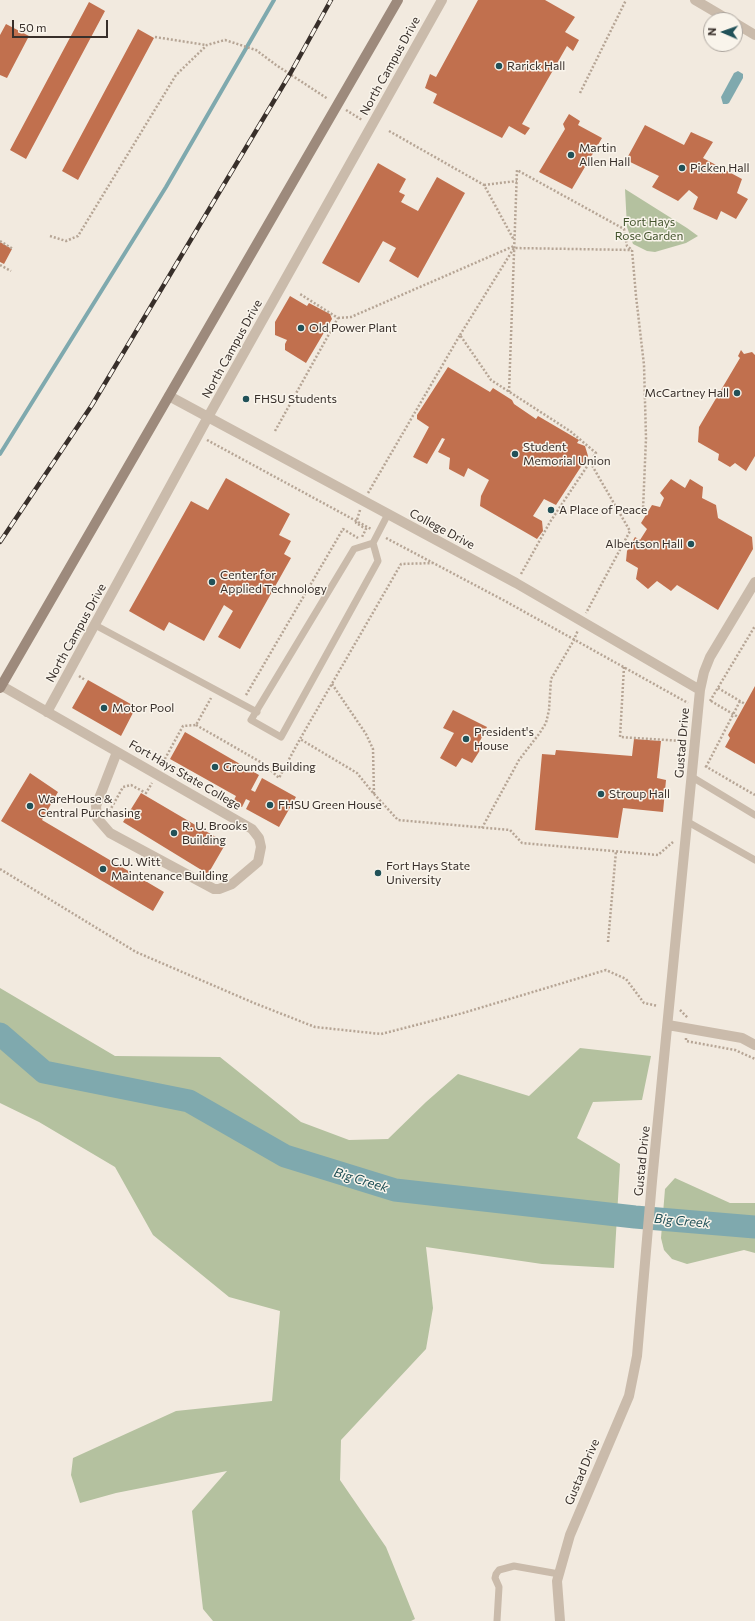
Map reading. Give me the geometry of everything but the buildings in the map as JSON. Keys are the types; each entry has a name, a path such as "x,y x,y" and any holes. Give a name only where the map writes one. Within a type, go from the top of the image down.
{"main road":[{"path":"1,687 398,0"}],"street":[{"name":"North Campus Drive","path":"47,712 198,435 442,0"},
{"path":"695,0 715,12"},
{"path":"743,28 755,35"},
{"name":"College Drive","path":"169,396 516,583 700,690"},
{"name":"Gustad Drive","path":"560,1621 557,1581 570,1536 629,1396 637,1356 652,1181 700,690 704,672 710,658 755,582"},
{"name":"Fort Hays State College","path":"1,687 47,712 252,829 259,838 261,847 258,862 232,884 219,890 214,889 110,833 97,818 96,806 117,752"},
{"path":"668,1025 742,1038 755,1045"}],"lane":[{"path":"373,543 354,549 251,720 282,738 378,561 373,543 388,514"},
{"path":"95,625 257,712"},
{"path":"692,777 755,815"},
{"path":"688,822 755,860"},
{"path":"497,1621 499,1587 495,1578 499,1570 514,1566 559,1574"}],"path":[{"path":"580,93 626,0"},
{"path":"155,37 207,45 225,40 256,50 276,65 371,126"},
{"path":"50,236 66,241 78,236 176,75 207,45"},
{"path":"389,131 484,185 514,242"},
{"path":"509,392 517,170 624,229 627,246 632,250 644,364 646,438 643,510"},
{"path":"484,185 517,181"},
{"path":"0,242 13,248"},
{"path":"300,294 338,318 351,317 514,247 632,250"},
{"path":"356,521 363,501 460,335 514,247"},
{"path":"0,265 10,271"},
{"path":"275,431 338,318"},
{"path":"460,335 491,380 570,431 596,453 590,462"},
{"path":"198,435 624,667 698,710 706,713 706,708 755,626"},
{"path":"246,696 343,530 361,540 366,529 356,523 356,521"},
{"path":"113,820 109,812 123,787 131,785 146,793 183,726 196,725 264,764 279,778 300,739 402,564 434,564"},
{"path":"624,667 620,737 682,741"},
{"path":"78,672 79,677 85,680"},
{"path":"332,684 366,734 372,749 374,794"},
{"path":"718,688 745,704"},
{"path":"196,725 216,690"},
{"path":"711,701 738,717"},
{"path":"706,766 740,701"},
{"path":"300,739 357,773 398,820 510,830 522,843 658,855 673,842"},
{"path":"701,764 755,794"},
{"path":"608,942 616,851"},
{"path":"0,869 136,952 254,1003 315,1027 381,1034 463,1013 606,970 626,979 644,1003 678,1008 688,1018 686,1041 735,1050 755,1059"}],"green space":[{"name":"Fort Hays Rose Garden","path":"625,189 698,236 686,243 655,252 647,251 633,244 627,227"},
{"path":"0,988 115,1056 220,1057 301,1122 349,1140 388,1139 426,1102 458,1074 529,1096 580,1048 651,1056 642,1100 593,1102 577,1138 620,1164 614,1268 542,1264 426,1247 433,1308 426,1349 341,1440 340,1480 386,1547 415,1619 411,1621 213,1621 203,1609 192,1511 227,1471 116,1493 80,1503 71,1475 73,1458 176,1411 272,1401 280,1311 229,1297 153,1235 115,1167 39,1122 0,1103"},
{"path":"675,1178 730,1203 755,1203 755,1253 744,1250 687,1264 672,1259 664,1250 661,1238 665,1189"}],"water":[{"path":"738,71 743,74 743,78 729,103 723,104 721,97 734,73"}],"waterway":[{"path":"0,454 166,187 274,0"},
{"name":"Big Creek","path":"0,1034 44,1072 189,1101 285,1156 395,1190 635,1217 755,1227"}],"railway":[{"path":"0,542 92,405 290,74 331,0"}],"place":[{"name":"Rarick Hall","path":"499,66"},
{"name":"Martin Allen Hall","path":"571,155"},
{"name":"Picken Hall","path":"682,168"},
{"name":"Old Power Plant","path":"301,328"},
{"name":"McCartney Hall","path":"737,393"},
{"name":"FHSU Students","path":"246,399"},
{"name":"Student Memorial Union","path":"515,454"},
{"name":"A Place of Peace","path":"551,510"},
{"name":"Albertson Hall","path":"691,544"},
{"name":"Center for Applied Technology","path":"212,582"},
{"name":"Motor Pool","path":"104,708"},
{"name":"President's House","path":"466,739"},
{"name":"Grounds Building","path":"215,767"},
{"name":"Stroup Hall","path":"601,794"},
{"name":"FHSU Green House","path":"270,805"},
{"name":"WareHouse & Central Purchasing","path":"30,806"},
{"name":"R. U. Brooks Building","path":"174,833"},
{"name":"C.U. Witt Maintenance Building","path":"103,869"},
{"name":"Fort Hays State University","path":"378,873"}]}
